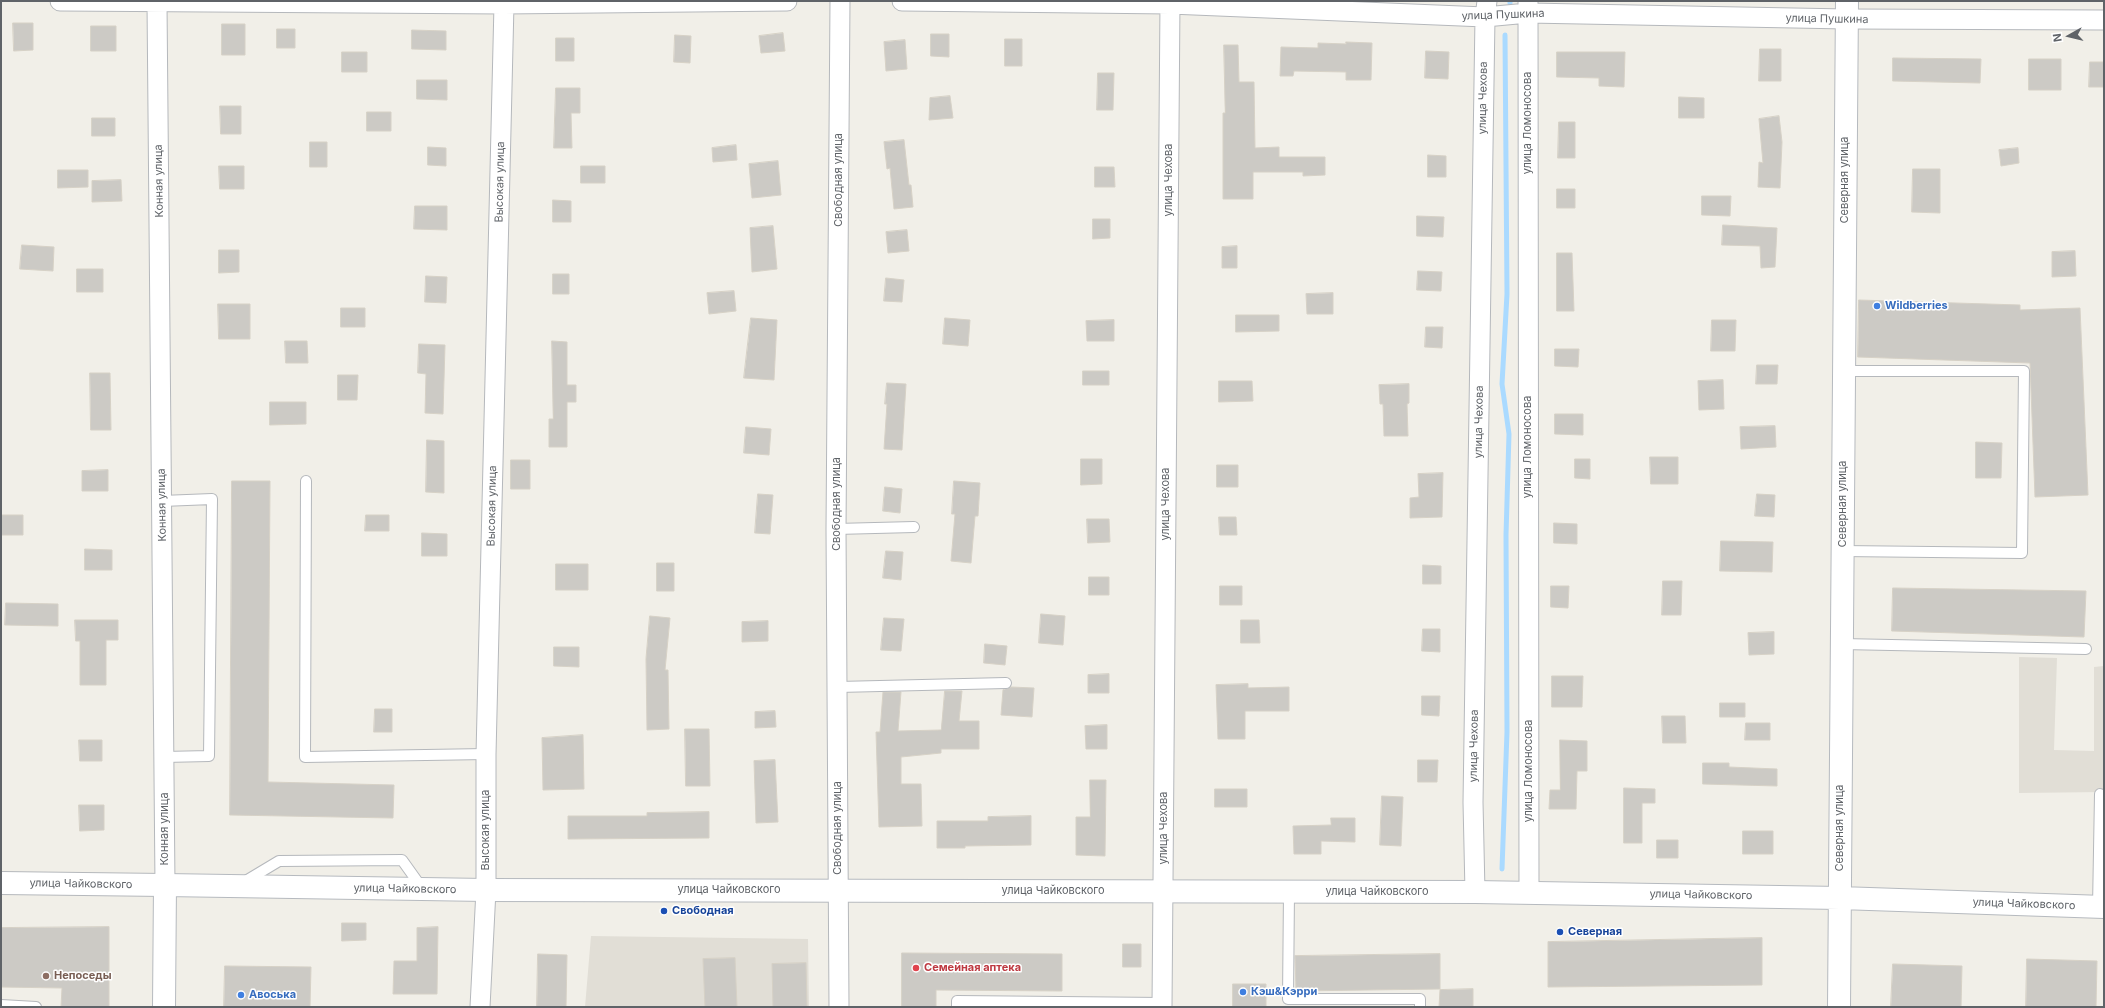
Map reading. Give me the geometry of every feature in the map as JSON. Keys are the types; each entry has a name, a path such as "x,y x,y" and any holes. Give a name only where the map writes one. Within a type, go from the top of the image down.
{"main road":[{"name":"Северная улица","path":"1839,1007 1847,10"},
{"name":"улица Чайковского","path":"1,883 486,890 1529,892 1840,898 2101,907"},
{"name":"Конная улица","path":"164,1007 165,885"}],"street":[{"path":"60,1 157,3 504,4 787,1"},
{"name":"Свободная улица","path":"839,1007 836,529 840,1"},
{"name":"улица Пушкина","path":"902,1 1170,2 1486,9 1528,7 1847,10 2104,20"},
{"name":"улица Чехова","path":"1162,1005 1170,2"},
{"name":"Конная улица","path":"157,3 165,885"},
{"name":"Высокая улица","path":"480,1007 486,890 486,754 504,4"},
{"name":"улица Ломоносова","path":"1528,7 1529,892"},
{"name":"улица Чехова","path":"1475,892 1473,802 1486,9"}],"lane":[{"path":"1842,551 2022,553 2024,371 1844,371"},
{"path":"306,481 305,757 486,754"},
{"path":"162,501 212,499 210,756 164,757"},
{"path":"836,529 914,527"},
{"path":"1842,644 2086,649"},
{"path":"838,687 1006,682"},
{"path":"2100,794 2101,907"},
{"path":"237,886 279,861 402,860 423,889"},
{"path":"1290,892 1288,999 1420,999 1420,1007"},
{"path":"957,1007 957,1000 1029,1004 1162,1005"},
{"path":"1,1005 36,1007"}],"shaded area":[{"path":"2019,657 2057,658 2054,750 2094,751 2094,667 2104,666 2104,792 2019,793"},
{"path":"591,936 808,939 809,1007 585,1007"}],"building":[{"path":"13,23 33,23 33,50 14,51"},
{"path":"222,24 245,24 245,55 222,55"},
{"path":"91,26 116,26 116,51 91,51"},
{"path":"277,29 295,29 295,48 277,48"},
{"path":"412,30 446,31 446,50 412,49"},
{"path":"783,33 785,51 761,53 759,36"},
{"path":"931,34 949,34 949,57 931,56"},
{"path":"675,35 691,36 690,63 674,62"},
{"path":"556,38 574,38 574,61 556,61"},
{"path":"1005,39 1022,39 1022,66 1005,66"},
{"path":"905,40 907,69 886,71 884,42"},
{"path":"1346,42 1372,43 1371,80 1346,80 1346,72 1294,71 1293,76 1280,76 1281,47 1318,48 1318,43 1346,44"},
{"path":"1224,45 1238,45 1239,82 1254,82 1255,148 1279,147 1279,157 1325,157 1325,175 1303,176 1303,172 1253,172 1253,199 1223,199 1223,113 1225,113"},
{"path":"1760,49 1781,49 1781,81 1759,81"},
{"path":"1426,51 1449,52 1448,79 1425,78"},
{"path":"342,52 367,52 367,72 342,72"},
{"path":"1557,52 1625,52 1624,87 1599,86 1599,78 1557,77"},
{"path":"1893,58 1981,59 1980,83 1893,81"},
{"path":"2029,59 2061,59 2061,90 2029,90"},
{"path":"2090,62 2104,62 2104,87 2089,87"},
{"path":"1098,73 1114,73 1113,110 1097,110"},
{"path":"417,80 447,80 447,100 417,99"},
{"path":"556,88 580,88 580,113 571,113 572,148 554,148"},
{"path":"950,96 953,118 929,120 930,98"},
{"path":"1679,97 1704,98 1704,118 1679,118"},
{"path":"220,106 241,106 241,134 221,134"},
{"path":"367,112 391,112 391,131 367,131"},
{"path":"1779,116 1782,142 1780,188 1758,187 1759,162 1763,163 1759,119"},
{"path":"92,118 115,118 115,136 92,136"},
{"path":"1559,122 1575,122 1575,158 1558,158"},
{"path":"904,140 913,207 894,209 890,168 887,169 884,142"},
{"path":"310,142 327,142 327,167 310,167"},
{"path":"736,145 737,160 713,162 712,148"},
{"path":"428,147 446,148 446,166 428,165"},
{"path":"2018,148 2019,163 2001,166 1999,150"},
{"path":"1428,155 1446,156 1446,177 1428,177"},
{"path":"778,161 781,195 752,198 749,164"},
{"path":"219,166 244,166 244,189 220,189"},
{"path":"581,166 605,166 605,183 581,183"},
{"path":"1095,167 1114,167 1115,187 1095,187"},
{"path":"1913,169 1940,169 1940,213 1912,212"},
{"path":"58,170 88,170 88,187 58,188"},
{"path":"121,180 122,201 92,202 92,181"},
{"path":"1557,189 1575,189 1575,208 1557,208"},
{"path":"1702,196 1731,196 1730,216 1702,215"},
{"path":"553,200 571,201 571,222 553,222"},
{"path":"415,206 447,206 447,230 414,229"},
{"path":"1417,216 1444,217 1443,237 1417,236"},
{"path":"1093,219 1110,219 1110,238 1093,239"},
{"path":"1723,225 1777,228 1775,267 1761,268 1760,246 1722,245"},
{"path":"773,226 777,269 752,272 750,228"},
{"path":"907,230 909,251 888,253 886,232"},
{"path":"22,245 54,247 53,271 20,269"},
{"path":"1237,246 1237,268 1222,268 1222,247"},
{"path":"219,250 239,250 239,272 219,273"},
{"path":"2075,251 2076,276 2052,277 2052,252"},
{"path":"1557,253 1572,253 1574,311 1557,311"},
{"path":"77,269 103,269 103,292 77,292"},
{"path":"1418,271 1442,272 1441,291 1417,290"},
{"path":"553,274 569,274 569,294 553,294"},
{"path":"426,276 447,277 446,303 425,302"},
{"path":"886,278 904,280 902,302 884,301"},
{"path":"734,291 736,311 709,314 707,293"},
{"path":"1333,293 1333,314 1307,314 1306,294"},
{"path":"1859,300 2020,305 2020,310 2080,308 2088,495 2035,497 2030,363 1858,357"},
{"path":"218,304 250,304 250,339 219,339"},
{"path":"341,308 365,308 365,327 341,327"},
{"path":"1236,315 1279,315 1279,331 1236,332"},
{"path":"751,318 777,320 774,380 744,378"},
{"path":"945,318 970,320 968,346 943,344"},
{"path":"1114,320 1114,341 1087,341 1086,321"},
{"path":"1712,320 1736,320 1735,351 1711,351"},
{"path":"1426,327 1443,327 1442,348 1425,347"},
{"path":"285,341 307,341 308,363 286,363"},
{"path":"552,341 567,342 567,385 576,385 576,402 567,402 567,447 549,447 549,419 553,419"},
{"path":"419,344 445,345 443,414 425,413 426,374 418,373"},
{"path":"1555,349 1579,349 1578,367 1555,366"},
{"path":"1757,365 1778,365 1777,384 1756,384"},
{"path":"1083,371 1109,371 1109,385 1083,385"},
{"path":"90,373 110,373 111,430 91,430"},
{"path":"338,375 358,375 357,400 338,400"},
{"path":"1723,380 1724,409 1699,410 1698,381"},
{"path":"1219,381 1252,381 1253,401 1219,402"},
{"path":"887,383 906,384 902,450 884,449"},
{"path":"1409,384 1409,403 1407,404 1408,436 1384,436 1383,404 1380,404 1379,385"},
{"path":"270,402 306,402 306,424 270,425"},
{"path":"1555,414 1583,414 1583,435 1555,434"},
{"path":"1775,426 1776,447 1741,449 1740,427"},
{"path":"746,427 771,429 769,455 744,453"},
{"path":"427,440 444,441 444,493 426,492"},
{"path":"1976,442 2002,443 2001,478 1976,478"},
{"path":"1650,457 1678,457 1678,484 1651,484"},
{"path":"1081,459 1102,459 1102,484 1081,485"},
{"path":"1575,459 1590,459 1590,479 1575,478"},
{"path":"511,460 530,460 530,489 511,489"},
{"path":"1217,465 1238,465 1238,487 1217,487"},
{"path":"108,470 108,491 82,491 82,471"},
{"path":"1443,473 1442,517 1410,518 1410,498 1419,497 1418,474"},
{"path":"232,481 270,481 268,782 394,785 393,818 230,815"},
{"path":"954,481 980,483 978,516 975,516 971,563 951,561 955,514 952,514"},
{"path":"885,487 902,489 900,513 883,511"},
{"path":"758,494 773,495 770,534 755,533"},
{"path":"1757,494 1775,495 1774,517 1755,516"},
{"path":"2,515 23,515 23,535 2,535"},
{"path":"366,515 389,515 389,531 365,531"},
{"path":"1219,517 1236,517 1237,535 1220,535"},
{"path":"1087,519 1109,519 1110,542 1088,543"},
{"path":"1554,523 1577,524 1577,544 1554,543"},
{"path":"422,533 447,534 447,556 422,556"},
{"path":"1721,541 1773,542 1772,572 1720,571"},
{"path":"85,549 112,550 112,570 85,570"},
{"path":"886,551 903,552 901,580 883,578"},
{"path":"657,563 674,563 674,591 657,591"},
{"path":"556,564 588,564 588,590 556,590"},
{"path":"1423,565 1441,566 1441,584 1423,584"},
{"path":"1089,577 1109,577 1109,595 1089,595"},
{"path":"1663,581 1682,581 1681,615 1662,615"},
{"path":"1220,586 1242,586 1242,605 1220,605"},
{"path":"1551,586 1569,586 1568,608 1551,607"},
{"path":"1893,588 2086,591 2084,637 1892,631"},
{"path":"6,603 58,604 58,626 5,625"},
{"path":"1041,614 1065,616 1063,645 1039,643"},
{"path":"650,616 670,618 665,670 668,670 669,729 647,730 646,659"},
{"path":"884,618 904,619 901,651 881,650"},
{"path":"75,620 118,620 118,640 106,640 106,685 80,685 80,641 76,641"},
{"path":"1241,620 1259,620 1260,643 1241,643"},
{"path":"768,621 768,641 742,642 742,622"},
{"path":"1423,629 1440,629 1440,652 1422,651"},
{"path":"1774,632 1774,654 1749,655 1748,633"},
{"path":"985,644 1007,646 1005,665 984,663"},
{"path":"554,647 579,647 579,667 554,666"},
{"path":"1109,674 1109,693 1088,693 1088,675"},
{"path":"1552,676 1583,676 1582,707 1552,707"},
{"path":"1248,684 1248,688 1289,687 1289,711 1245,711 1245,739 1218,739 1216,685"},
{"path":"1011,687 1034,688 1032,717 1001,715 1003,690"},
{"path":"945,691 962,691 959,721 979,721 979,749 941,749 941,753 901,757 901,784 921,784 922,826 879,827 876,732 880,732 883,692 901,692 898,731 941,730"},
{"path":"1422,696 1440,696 1439,716 1422,715"},
{"path":"1720,703 1745,703 1745,717 1720,717"},
{"path":"375,709 392,709 392,732 374,732"},
{"path":"775,711 776,727 755,728 755,712"},
{"path":"1662,716 1685,716 1686,743 1663,743"},
{"path":"1746,723 1770,723 1770,740 1745,740"},
{"path":"1107,725 1107,749 1086,749 1085,726"},
{"path":"685,729 709,729 710,786 686,786"},
{"path":"583,735 584,789 543,790 542,738"},
{"path":"79,740 102,740 102,761 80,761"},
{"path":"1560,740 1587,741 1587,771 1577,771 1576,809 1549,809 1550,790 1560,790"},
{"path":"775,760 778,822 756,823 754,761"},
{"path":"1418,760 1438,760 1437,782 1418,782"},
{"path":"1703,763 1729,763 1729,767 1777,769 1777,786 1703,784"},
{"path":"1090,780 1106,780 1105,856 1076,855 1076,817 1090,817"},
{"path":"1624,788 1655,789 1655,803 1642,803 1642,843 1624,843"},
{"path":"1215,789 1247,789 1247,807 1215,807"},
{"path":"1382,796 1403,797 1401,846 1380,845"},
{"path":"79,805 104,805 104,830 80,831"},
{"path":"709,812 709,838 568,839 568,816 647,816 647,813"},
{"path":"1031,816 1031,845 937,848 937,821 988,821 988,817"},
{"path":"1331,818 1355,818 1355,842 1321,841 1321,854 1294,854 1293,826 1331,825"},
{"path":"1743,831 1773,831 1773,854 1743,854"},
{"path":"1657,840 1678,840 1678,858 1657,858"},
{"path":"342,923 366,923 366,940 342,941"},
{"path":"109,927 109,1007 61,1007 62,988 1,987 1,928"},
{"path":"438,927 437,994 393,994 394,961 417,961 417,928"},
{"path":"1762,938 1762,985 1548,987 1548,942"},
{"path":"1123,944 1141,944 1141,967 1123,967"},
{"path":"902,953 1062,954 1062,991 936,990 936,1007 902,1007"},
{"path":"538,954 567,955 566,1007 537,1007"},
{"path":"1440,954 1440,989 1296,991 1295,956"},
{"path":"735,958 737,1007 705,1007 703,959"},
{"path":"2027,959 2097,961 2096,1007 2026,1007"},
{"path":"806,963 807,1007 773,1007 772,964"},
{"path":"1893,964 1962,966 1961,1007 1891,1007"},
{"path":"225,966 311,967 310,1007 224,1007"},
{"path":"1233,984 1266,984 1266,1007 1233,1007"},
{"path":"1473,989 1473,1007 1439,1007 1440,990"}],"waterway":[{"path":"1502,869 1507,732 1506,535 1509,434 1502,384 1507,294 1505,35"}],"place":[{"name":"Wildberries","path":"1877,306"},
{"name":"Свободная","path":"664,911"},
{"name":"Северная","path":"1560,932"},
{"name":"Семейная аптека","path":"916,968"},
{"name":"Непоседы","path":"46,976"},
{"name":"Кэш&Кэрри","path":"1243,992"},
{"name":"Авоська","path":"241,995"}]}
